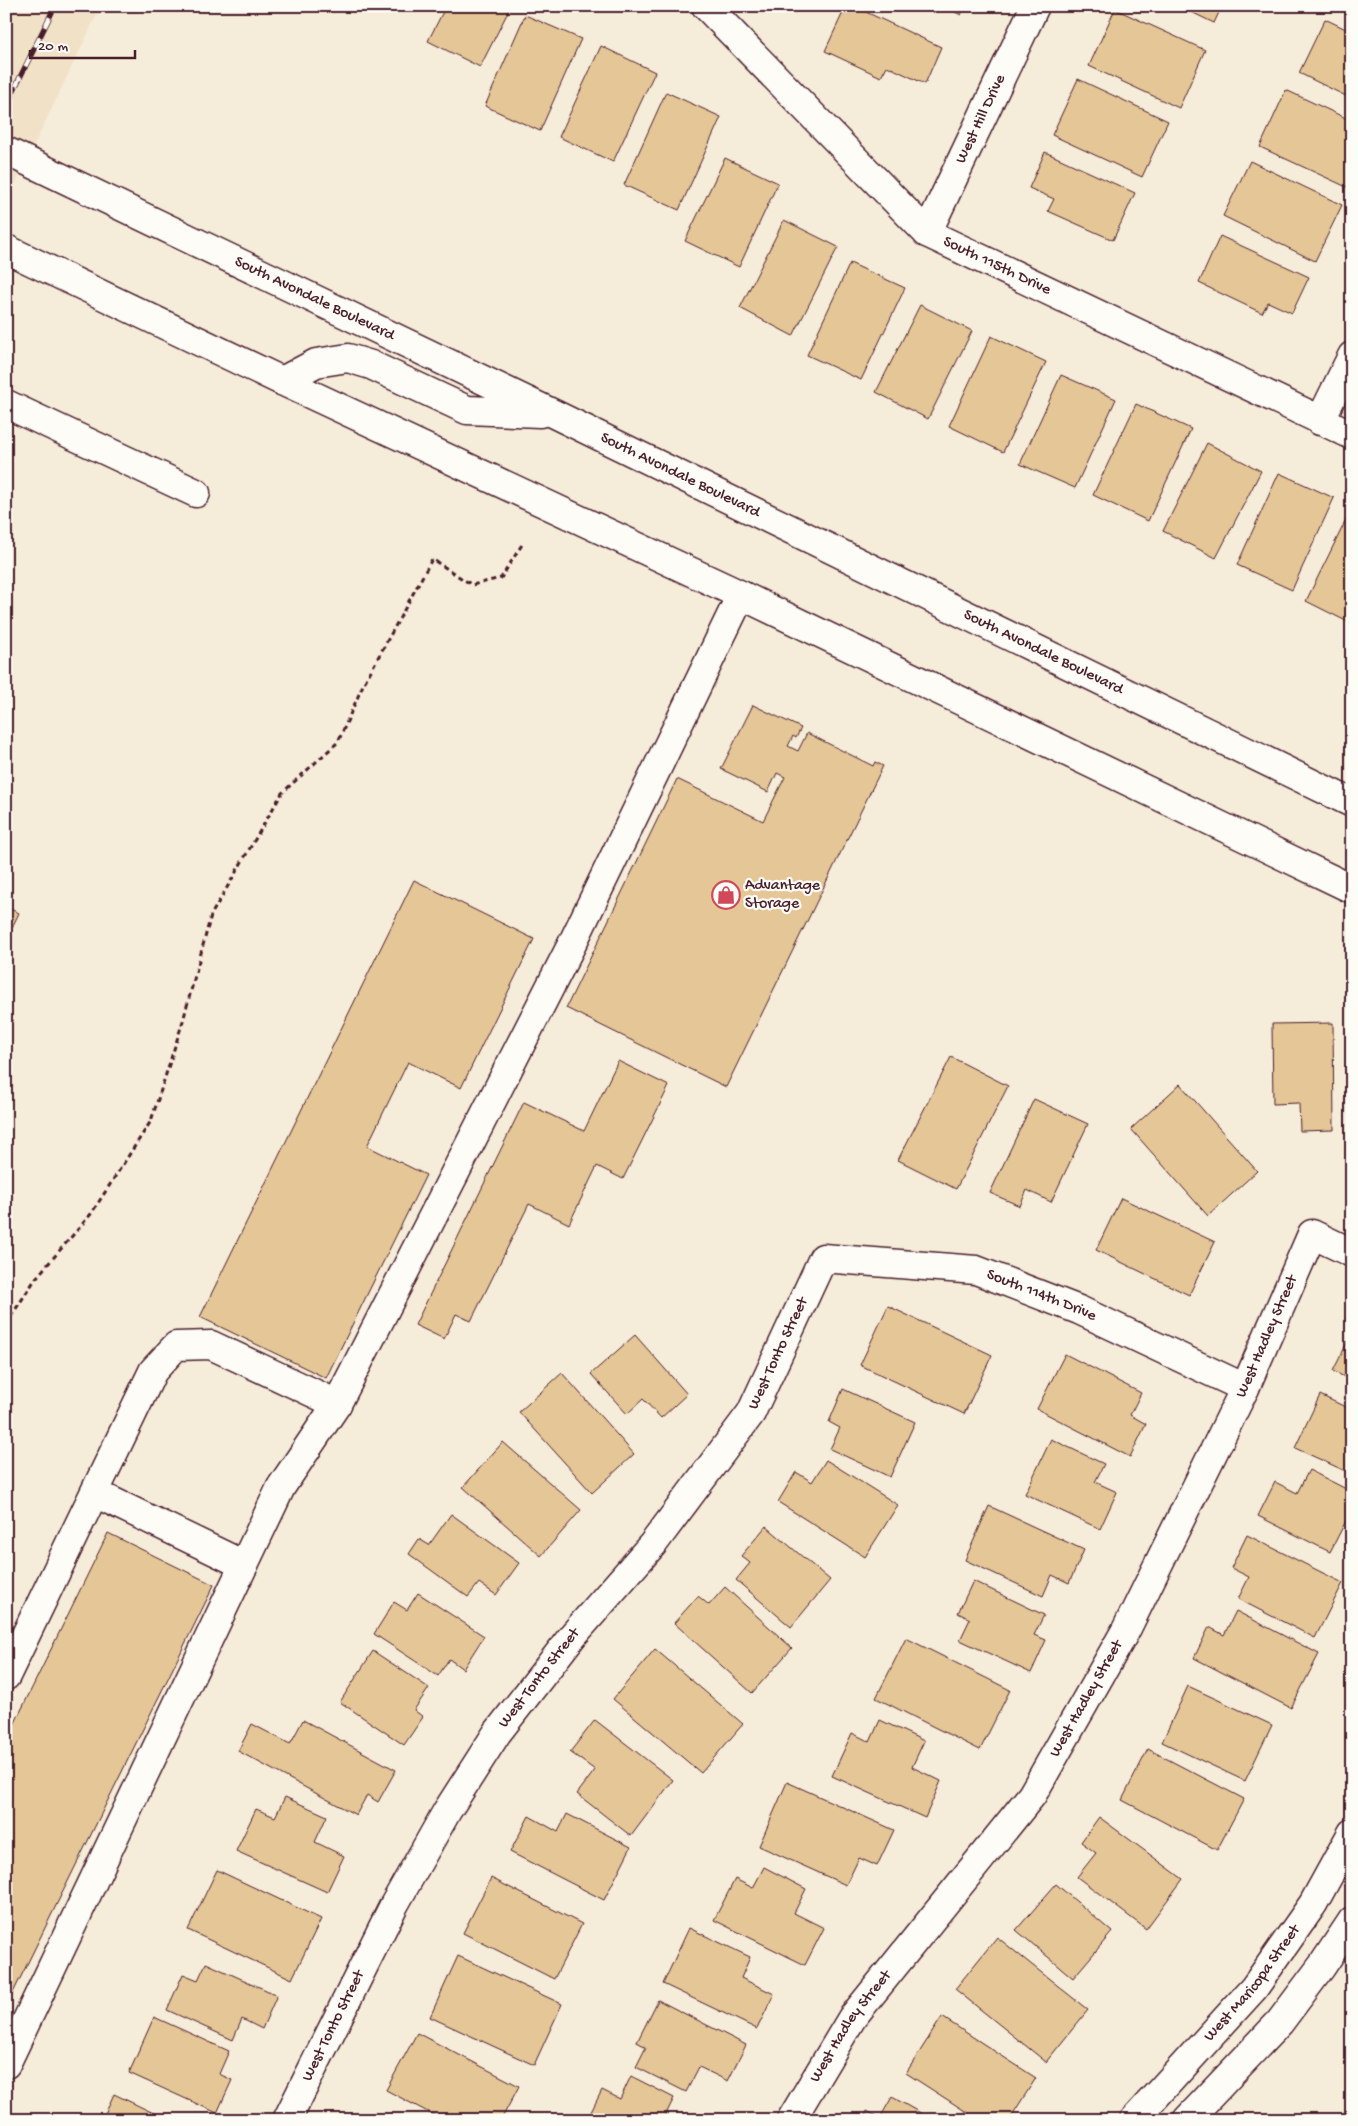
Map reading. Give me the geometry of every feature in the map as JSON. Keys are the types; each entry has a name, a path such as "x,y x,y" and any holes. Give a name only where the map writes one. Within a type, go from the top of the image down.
{"street":[{"name":"South 115th Drive","path":"706,6 927,233 1352,435"},
{"name":"West Hill Drive","path":"927,233 1035,6"},
{"name":"South Avondale Boulevard","path":"6,151 552,413 1352,803"},
{"path":"6,249 282,382 741,595 1352,889"},
{"path":"1320,421 1352,356"},
{"path":"282,382 316,363 348,358 371,365 467,410 552,413"},
{"path":"6,404 196,493"},
{"path":"6,2064 280,1488 338,1404 572,944 741,595"},
{"name":"West Hadley Street","path":"791,2120 852,2018 1032,1794 1126,1630 1245,1388 1312,1234 1352,1253"},
{"name":"South 114th Drive","path":"824,1258 976,1270 1079,1310 1245,1388"},
{"name":"West Tonto Street","path":"286,2120 394,1905 447,1811 497,1733 574,1634 653,1544 751,1412 824,1258"},
{"path":"6,1676 153,1371 176,1346 211,1346 338,1404"},
{"path":"95,1493 244,1565"},
{"name":"West Maricopa Street","path":"1134,2120 1254,1988 1313,1904 1352,1833"},
{"path":"1187,2120 1280,2022 1322,1966 1352,1921"}],"path":[{"path":"6,1324 36,1278 91,1214 152,1121 183,1021 211,916 282,793 338,742 363,685 432,559 472,585 501,578 523,543"}],"shaded area":[{"path":"8,6 101,6 6,203 6,10"}],"building":[{"path":"446,6 511,6 480,67 428,41"},
{"path":"846,6 853,6 941,47 925,84 887,66 881,77 825,51"},
{"path":"943,6 965,6 961,15"},
{"path":"1179,6 1222,6 1214,23"},
{"path":"1336,6 1352,6 1352,14 1336,7"},
{"path":"1115,9 1205,50 1179,108 1089,66"},
{"path":"525,15 581,39 540,131 485,106"},
{"path":"1325,19 1352,32 1352,99 1299,73"},
{"path":"601,46 655,72 613,162 559,137"},
{"path":"1078,79 1168,121 1142,177 1052,135"},
{"path":"1286,90 1352,121 1351,189 1260,147"},
{"path":"666,92 721,117 679,210 624,185"},
{"path":"1045,152 1135,193 1113,240 1048,211 1054,199 1029,188"},
{"path":"725,158 778,183 739,267 685,241"},
{"path":"1250,161 1342,205 1315,261 1223,216"},
{"path":"784,220 838,247 793,336 740,308"},
{"path":"1220,236 1309,277 1292,313 1268,302 1262,313 1199,283"},
{"path":"850,263 905,288 861,380 807,355"},
{"path":"920,305 972,331 928,419 876,392"},
{"path":"991,336 1046,362 1003,452 949,426"},
{"path":"1061,375 1116,399 1075,488 1020,464"},
{"path":"1136,404 1191,429 1148,521 1093,495"},
{"path":"1207,443 1261,471 1216,558 1163,531"},
{"path":"1279,473 1334,498 1292,590 1237,565"},
{"path":"1350,512 1352,513 1352,624 1306,601"},
{"path":"753,705 801,728 796,738 793,736 788,746 798,751 807,733 873,766 875,762 883,766 726,1087 566,1008 677,779 763,821 785,777 777,773 768,792 721,769"},
{"path":"414,880 534,939 461,1088 408,1062 367,1146 426,1175 326,1378 200,1317"},
{"path":"6,907 19,913 6,940"},
{"path":"1333,1023 1334,1130 1300,1131 1299,1103 1273,1104 1272,1024"},
{"path":"951,1057 1008,1086 956,1189 898,1160"},
{"path":"618,1061 669,1086 623,1179 597,1166 569,1224 529,1204 471,1321 456,1314 444,1339 415,1325 524,1102 584,1131"},
{"path":"1180,1084 1257,1171 1208,1216 1131,1129"},
{"path":"1034,1099 1088,1124 1051,1202 1027,1190 1020,1206 990,1193"},
{"path":"1121,1198 1215,1242 1189,1295 1096,1250"},
{"path":"888,1306 992,1355 964,1414 860,1365"},
{"path":"635,1335 687,1394 661,1418 643,1399 627,1414 591,1374"},
{"path":"1348,1341 1352,1343 1352,1381 1333,1371"},
{"path":"1065,1354 1141,1393 1130,1415 1146,1424 1130,1457 1037,1409"},
{"path":"562,1373 634,1454 592,1493 519,1412"},
{"path":"843,1389 915,1422 890,1477 830,1449 840,1428 829,1422"},
{"path":"1320,1395 1352,1410 1352,1474 1295,1448"},
{"path":"1051,1439 1104,1464 1095,1482 1117,1492 1100,1529 1025,1494"},
{"path":"503,1442 581,1510 541,1556 463,1487"},
{"path":"826,1460 898,1505 865,1557 778,1502 796,1472 812,1482"},
{"path":"1309,1470 1352,1492 1352,1509 1330,1552 1258,1516 1275,1482 1297,1493"},
{"path":"989,1506 1084,1550 1069,1583 1052,1575 1043,1596 965,1560"},
{"path":"451,1514 519,1563 496,1595 479,1583 468,1597 409,1554 419,1539 429,1545"},
{"path":"766,1526 830,1580 791,1627 736,1580 750,1563 741,1556"},
{"path":"108,1533 214,1585 6,2007 6,1741"},
{"path":"1247,1535 1343,1583 1315,1638 1238,1599 1249,1577 1231,1568"},
{"path":"973,1581 1044,1615 1034,1635 1046,1640 1031,1673 960,1640 970,1619 958,1613"},
{"path":"725,1587 792,1648 752,1693 674,1623 698,1596 709,1605"},
{"path":"418,1593 484,1636 463,1669 449,1659 438,1676 374,1634 394,1602 407,1610"},
{"path":"1236,1611 1319,1654 1291,1708 1194,1658 1209,1627 1224,1635"},
{"path":"906,1638 1010,1690 980,1750 876,1698"},
{"path":"655,1649 743,1724 701,1773 613,1699"},
{"path":"373,1651 429,1688 414,1710 423,1717 404,1745 340,1702"},
{"path":"1188,1686 1272,1725 1245,1781 1162,1742"},
{"path":"303,1720 396,1770 378,1802 367,1795 356,1815 238,1751 252,1724 290,1744"},
{"path":"595,1720 673,1780 631,1836 577,1794 595,1770 570,1752"},
{"path":"880,1720 924,1741 912,1767 941,1781 925,1818 832,1776 852,1733 870,1742"},
{"path":"1148,1749 1244,1799 1217,1850 1122,1800"},
{"path":"787,1782 894,1830 877,1866 859,1858 846,1885 759,1846"},
{"path":"285,1797 327,1816 315,1842 344,1856 327,1892 236,1851 256,1809 275,1817"},
{"path":"567,1814 631,1847 604,1900 510,1852 529,1816 558,1832"},
{"path":"1099,1817 1183,1879 1146,1929 1077,1877 1096,1853 1081,1842"},
{"path":"764,1867 806,1889 794,1913 824,1928 805,1965 714,1920 735,1879 753,1888"},
{"path":"217,1870 321,1919 292,1979 188,1930"},
{"path":"491,1878 582,1924 554,1979 463,1933"},
{"path":"1056,1884 1112,1932 1073,1978 1016,1930"},
{"path":"689,1928 750,1957 741,1978 774,1994 757,2029 663,1984"},
{"path":"997,1937 1088,2010 1046,2062 955,1989"},
{"path":"458,1956 562,2004 534,2065 430,2017"},
{"path":"206,1963 277,1995 262,2029 242,2019 233,2040 167,2010 183,1974 198,1980"},
{"path":"658,2000 746,2045 728,2081 699,2067 686,2092 636,2067 646,2047 637,2042"},
{"path":"154,2017 229,2051 219,2074 232,2080 217,2113 129,2073"},
{"path":"942,2017 1036,2078 1009,2120 979,2120 906,2073"},
{"path":"417,2033 519,2086 501,2120 443,2120 386,2090"},
{"path":"631,2076 674,2098 663,2120 587,2120 602,2090 620,2099"},
{"path":"114,2094 168,2120 102,2120"},
{"path":"892,2097 933,2120 863,2120 867,2111 880,2118"}],"railway":[{"path":"6,106 55,6"}],"place":[{"name":"Advantage Storage","path":"726,895"}]}
